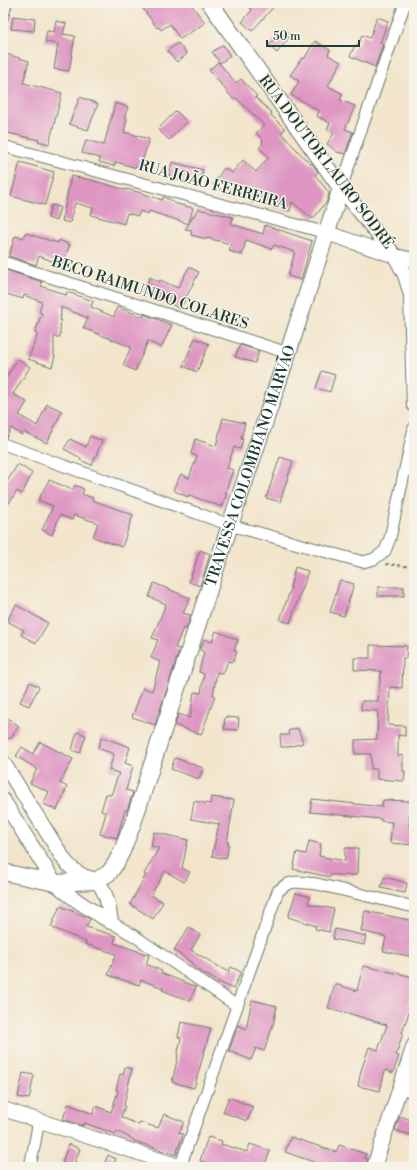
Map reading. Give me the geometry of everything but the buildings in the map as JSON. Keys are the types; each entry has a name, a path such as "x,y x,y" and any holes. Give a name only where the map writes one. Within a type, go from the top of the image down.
{"main road":[{"name":"RUA DOUTOR LAURO SODRÉ","path":"210,3 341,188"},
{"name":"TRAVESSA COLOMBIANO MARVÃO","path":"95,881 109,873 116,863 130,832 341,188"},
{"path":"3,872 55,883 95,881"}],"street":[{"path":"3,16 6,3"},
{"name":"TRAVESSA COLOMBIANO MARVÃO","path":"341,188 405,3"},
{"name":"RUA JOÃO FERREIRA","path":"3,146 327,234 395,256 414,260"},
{"name":"RUA DOUTOR LAURO SODRÉ","path":"341,188 395,256 405,275 410,295 414,406"},
{"name":"BECO RAIMUNDO COLARES","path":"3,262 288,353"},
{"path":"3,444 230,524 363,562 374,559 385,551 390,538 414,428"},
{"path":"3,762 65,861 73,870 82,876 95,881 101,887 105,895 112,922"},
{"path":"3,800 55,883 67,894 136,937 237,1006"},
{"path":"3,1110 181,1167 278,891 287,884 296,882 317,884 414,907"},
{"path":"374,1167 414,1045"},
{"path":"400,1087 414,1093"},
{"path":"30,1167 40,1121"}],"path":[{"path":"363,562 414,567"}]}
